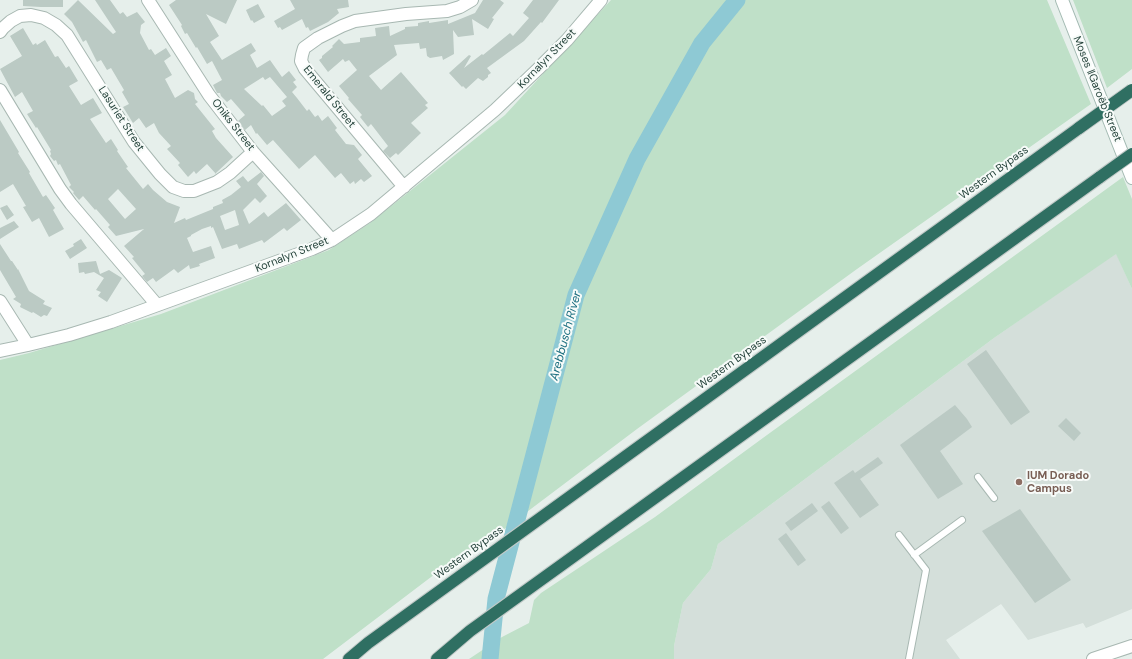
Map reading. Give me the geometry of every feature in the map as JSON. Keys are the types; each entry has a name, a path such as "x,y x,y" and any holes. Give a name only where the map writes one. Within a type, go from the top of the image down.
{"highway":[{"name":"Western Bypass","path":"349,659 368,643 486,557 1132,90"},
{"path":"437,659 470,631 1132,154"}],"street":[{"name":"Oniks Street","path":"148,0 209,95 253,152 332,240"},
{"name":"Emerald Street","path":"404,187 305,69 301,61 304,48 318,38 355,21 406,14 447,11 460,7 472,0"},
{"name":"Moses ǁGaroëb Street","path":"1062,0 1132,178"},
{"name":"Kornalyn Street","path":"0,351 69,335 104,324 312,249 332,240 371,214 495,110 567,40 595,2"},
{"name":"Lasuriet Street","path":"0,32 11,21 20,16 31,15 44,18 67,35 134,142 160,174 173,187 184,191 194,191 217,182 230,174 253,152"},
{"path":"0,90 60,189 157,305"},
{"path":"0,301 28,345"},
{"path":"1093,659 1132,646"}],"lane":[{"path":"978,477 994,498"},
{"path":"914,555 962,520"},
{"path":"899,535 926,570 909,659"}],"shaded area":[{"path":"1116,253 1132,289 1132,609 1086,628 1083,623 1028,640 1001,604 946,640 960,659 674,659 674,646 683,603 711,569 718,544 994,338"}],"green space":[{"path":"611,0 1047,0 1091,104 857,269 637,429 503,530 435,574 323,659 0,659 0,360 29,353 161,314 329,250 370,223 505,115"},
{"path":"1073,0 1132,0 1132,69 1107,88"},
{"path":"1123,177 1132,199 1132,289 1116,254 994,338 718,544 711,569 683,603 674,646 674,659 469,659 502,637 529,623 534,600 541,593 655,517"}],"building":[{"path":"23,0 63,0 63,7 23,6"},
{"path":"78,0 113,34 116,32 95,0 110,0 120,14 123,12 127,17 137,12 145,22 141,25 140,33 149,50 151,49 155,55 166,48 171,56 164,61 172,75 165,79 175,98 188,90 194,93 195,99 198,102 195,104 215,129 212,131 216,138 233,157 216,174 207,164 196,174 194,171 188,177 178,165 180,163 167,149 171,146 159,133 154,123 146,128 139,118 133,123 123,107 129,104 122,92 124,90 111,68 107,70 101,60 97,62 86,40 83,42 72,22 64,14"},
{"path":"176,0 237,0 226,24 206,14 219,36 210,42 222,60 251,43 256,51 250,55 257,68 270,60 282,77 289,71 296,80 293,82 297,87 292,92 307,111 309,109 315,117 318,115 322,121 328,116 337,128 335,130 346,144 354,145 362,155 358,159 372,176 364,182 361,179 355,184 354,181 350,184 341,173 335,178 315,155 299,169 273,140 267,145 257,133 256,134 251,125 245,130 238,121 245,115 231,99 227,102 220,93 217,93 213,85 222,80 212,61 207,64 187,33 185,34 181,26 182,25 169,5","holes":["263,77 265,80 270,77 287,97 282,101 286,106 272,116 263,105 262,106 244,89"]},
{"path":"290,0 348,0 349,7 337,9 339,13 328,22 310,31 308,27 306,28 302,19 282,30 280,27 278,28 274,21 295,9"},
{"path":"483,0 500,0 504,3 492,18 494,19 488,29 472,19 474,35 458,37 453,30 454,54 443,60 442,56 430,58 427,56 426,48 420,49 419,43 394,45 397,55 369,76 381,90 401,72 428,103 425,105 428,108 411,123 421,133 398,155 396,153 390,158 383,151 388,146 371,124 368,127 360,117 362,115 339,86 357,70 349,60 345,62 343,59 328,72 319,60 339,39 344,44 360,42 360,38 376,36 375,28 389,26 390,36 405,29 405,27 418,26 418,23 448,20 448,24 475,13"},
{"path":"533,0 559,0 542,23 541,22 524,41 487,68 491,73 488,77 483,81 478,78 466,89 463,86 462,87 449,73 469,55 471,56 464,68 510,33 513,36 529,18 523,13"},
{"path":"258,4 265,17 254,23 252,20 251,21 246,10"},
{"path":"23,28 33,45 36,43 37,45 45,40 55,57 58,56 66,68 69,66 78,81 69,86 81,105 93,98 102,113 90,119 106,143 111,139 128,167 126,168 143,189 148,184 167,202 180,207 174,223 185,218 186,220 213,209 213,207 223,203 222,200 241,187 236,181 243,176 248,182 261,172 264,176 257,184 267,196 260,203 255,198 243,210 249,224 264,212 268,217 286,203 301,220 287,231 284,228 264,243 262,240 239,249 237,244 222,249 213,227 211,228 211,226 202,229 187,238 193,252 211,246 215,258 199,264 200,266 190,269 189,265 178,273 174,269 156,282 153,278 147,282 142,276 145,274 132,258 134,257 124,246 144,229 116,236 108,227 110,225 83,196 79,200 69,187 71,185 60,164 58,165 56,160 54,161 50,156 51,150 27,114 33,111 22,92 15,97 0,69 22,56 10,36","holes":["118,189 136,209 125,219 108,199","235,210 239,225 225,230 220,216"]},
{"path":"0,120 43,197 46,195 55,208 53,210 64,229 49,237 39,218 32,222 23,207 26,206 13,184 0,192"},
{"path":"7,205 14,215 7,220 0,208"},
{"path":"14,221 19,227 0,239 0,228"},
{"path":"81,239 87,248 70,259 65,251 74,246 73,244"},
{"path":"0,244 18,269 29,291 45,301 43,304 52,308 47,316 44,315 41,317 20,307 21,304 13,299 16,297 0,270"},
{"path":"96,261 100,274 109,270 122,278 107,302 98,296 101,292 96,290 104,278 94,272 85,274 84,272 79,273 78,263"},
{"path":"986,350 1030,412 1011,425 967,364"},
{"path":"955,405 972,427 940,451 963,484 938,499 900,445"},
{"path":"1066,418 1081,433 1074,441 1058,426"},
{"path":"878,457 883,463 860,479 879,505 860,518 834,483 853,470 855,473"},
{"path":"829,501 849,528 841,534 821,507"},
{"path":"812,503 818,511 791,531 785,523"},
{"path":"1020,509 1071,580 1035,603 982,531"},
{"path":"786,533 806,560 798,566 778,539"}],"waterway":[{"name":"Arebbusch River","path":"490,659 496,599 576,295 637,159 702,43 737,0"}],"place":[{"name":"IUM Dorado Campus","path":"1019,482"}]}
